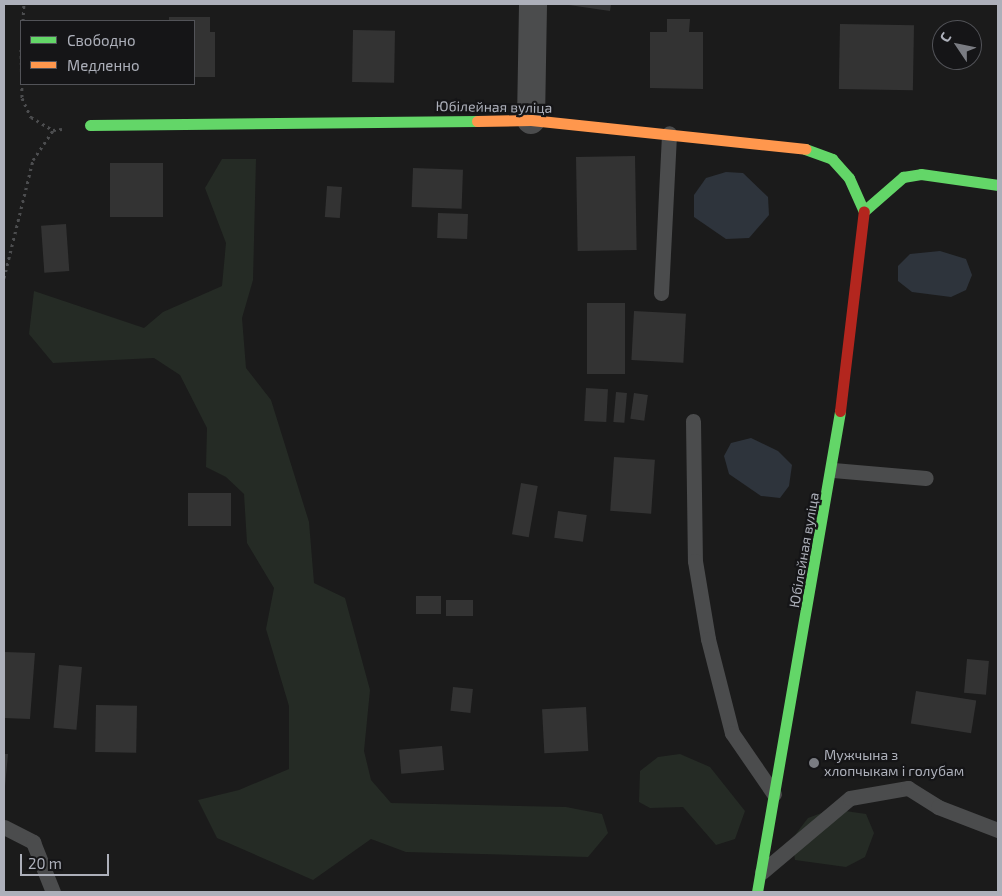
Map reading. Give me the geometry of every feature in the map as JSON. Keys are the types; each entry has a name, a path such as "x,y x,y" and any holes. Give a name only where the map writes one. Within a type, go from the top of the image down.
{"street":[{"path":"531,120 533,4"},
{"name":"Юбілейная вуліца","path":"90,125 531,120 669,133 814,151 841,168 864,211 833,470 757,892"},
{"path":"864,211 903,176 921,174 998,185"}],"lane":[{"path":"661,293 669,133"},
{"path":"693,422 695,561 708,638 732,733 774,794"},
{"path":"833,470 926,478"},
{"path":"759,875 850,798 908,788 938,807 998,830"},
{"path":"4,827 33,842 53,892"}],"path":[{"path":"23,20 24,4"},
{"path":"22,85 22,98 31,117 53,130 90,125"},
{"path":"4,278 33,160 53,130"}],"shaded area":[{"path":"222,159 256,159 253,280 242,318 246,368 271,400 309,522 314,583 345,598 370,690 364,751 371,780 391,803 566,807 602,814 608,833 588,857 406,852 371,839 313,880 217,838 198,800 239,790 289,769 289,706 266,629 274,588 247,543 244,494 226,477 206,467 207,428 180,375 154,358 53,363 29,334 34,291 144,328 163,312 222,286 226,243 205,188"},
{"path":"726,172 743,173 768,197 769,215 749,238 726,239 694,217 694,195 706,178"},
{"path":"940,251 966,259 972,275 966,290 951,297 912,292 898,281 898,266 910,254"},
{"path":"751,438 778,451 792,465 789,486 780,498 761,496 729,474 724,456 731,443"},
{"path":"680,754 710,767 745,811 735,839 716,845 683,807 650,808 639,802 640,771 658,757"},
{"path":"832,809 866,814 874,833 865,857 846,867 795,860 792,839 808,818"}],"building":[{"path":"562,4 611,4 610,11"},
{"path":"169,17 210,17 210,32 215,32 215,77 195,77 195,20 169,20"},
{"path":"667,19 690,19 689,32 703,32 703,89 650,88 650,32 667,32"},
{"path":"840,24 914,25 913,90 839,89"},
{"path":"353,30 395,31 394,83 352,82"},
{"path":"635,156 637,250 578,251 576,157"},
{"path":"110,163 163,163 163,217 110,217"},
{"path":"413,168 463,170 462,209 412,207"},
{"path":"327,186 342,187 340,218 325,217"},
{"path":"438,213 468,214 467,239 437,238"},
{"path":"66,224 69,271 44,273 41,226"},
{"path":"587,303 625,303 625,374 587,374"},
{"path":"634,311 686,314 683,363 631,360"},
{"path":"586,388 608,389 606,422 584,421"},
{"path":"616,392 627,393 624,423 613,422"},
{"path":"634,393 648,395 644,421 630,419"},
{"path":"614,457 655,460 651,514 610,511"},
{"path":"521,483 538,486 529,537 512,534"},
{"path":"188,493 231,493 231,526 188,526"},
{"path":"558,511 587,515 583,542 554,538"},
{"path":"416,596 441,596 441,614 416,614"},
{"path":"446,600 473,600 473,616 446,616"},
{"path":"4,652 35,653 30,719 4,718"},
{"path":"967,659 989,661 986,695 964,693"},
{"path":"59,665 82,667 76,730 54,728"},
{"path":"453,687 473,689 470,713 450,711"},
{"path":"916,691 976,701 971,733 911,724"},
{"path":"96,705 137,706 136,753 95,752"},
{"path":"586,707 588,751 544,753 542,709"},
{"path":"442,746 444,770 401,774 399,750"},
{"path":"4,754 8,754 5,786 4,786"}],"traffic: fast":[{"path":"90,125 477,121"},
{"path":"805,149 832,159 849,178 864,211 903,177 921,174 998,185"},
{"path":"757,892 840,411"}],"traffic: slow":[{"path":"477,121 531,120 805,149"}],"traffic: jam":[{"path":"840,411 864,211"}],"place":[{"name":"Мужчына з хлопчыкам і голубам","path":"814,763"}]}
